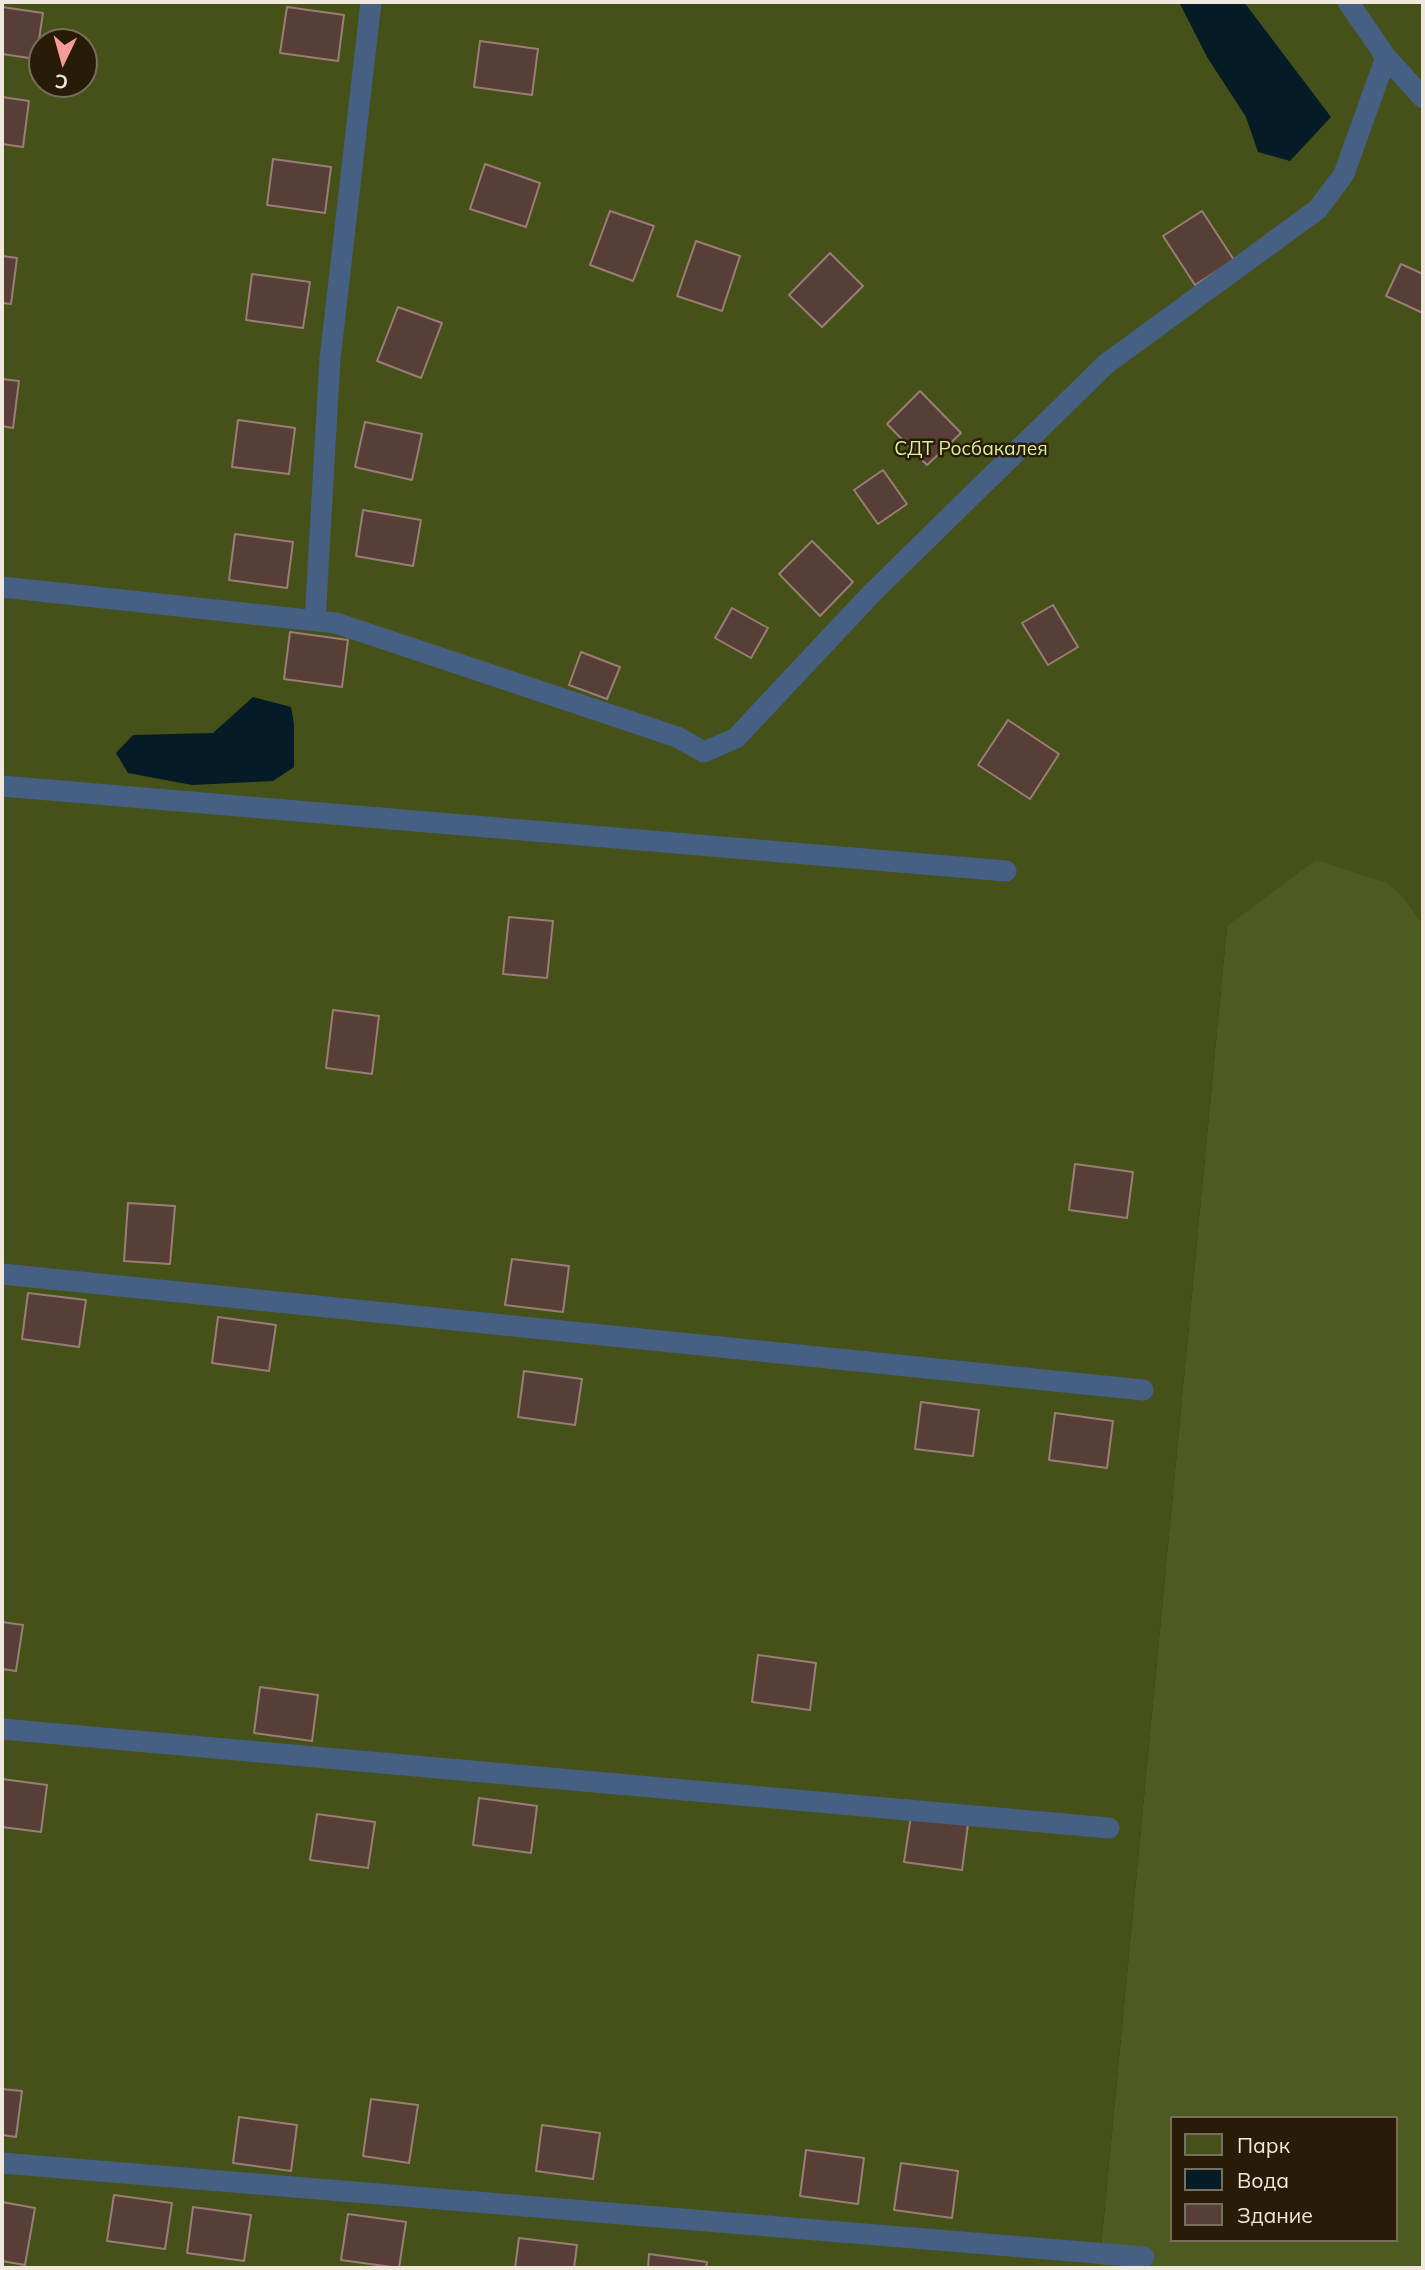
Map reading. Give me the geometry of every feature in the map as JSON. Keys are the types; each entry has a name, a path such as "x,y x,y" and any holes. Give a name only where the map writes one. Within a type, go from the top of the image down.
{"lane":[{"path":"315,621 330,359 371,2"},
{"path":"1348,2 1386,57 1423,98"},
{"path":"2,587 336,623 677,737 704,752 736,737 873,592 1106,364 1318,209 1344,174 1386,57"},
{"path":"2,786 1006,872"},
{"path":"2,1274 1143,1390"},
{"path":"2,1729 1109,1828"},
{"path":"2,2163 1144,2257"}],"green space":[{"name":"СДТ Росбакалея","path":"2,2 1423,2 1423,924 1404,898 1227,926 1099,2268 2,2268"},
{"path":"1316,860 1387,883 1404,898 1423,924 1423,2268 1099,2268 1227,926"}],"water":[{"path":"1179,2 1244,2 1331,117 1290,161 1258,152 1246,117 1207,57"},
{"path":"253,697 291,707 294,724 294,767 273,781 192,785 128,773 116,753 133,735 213,733"}],"building":[{"path":"2,7 43,13 41,28 28,28 28,58 2,54"},
{"path":"287,7 344,15 338,61 280,53"},
{"path":"480,41 538,49 532,95 474,87"},
{"path":"2,97 29,101 23,147 2,144"},
{"path":"273,159 331,167 325,213 267,205"},
{"path":"485,164 540,183 526,227 470,209"},
{"path":"610,211 654,226 633,281 590,265"},
{"path":"1202,211 1234,260 1195,285 1163,236"},
{"path":"696,241 740,256 722,311 677,296"},
{"path":"830,253 863,286 822,327 789,295"},
{"path":"2,256 17,258 11,304 2,303"},
{"path":"1401,264 1423,274 1423,313 1386,296"},
{"path":"252,274 310,282 303,328 246,320"},
{"path":"398,307 442,323 421,378 377,361"},
{"path":"2,379 19,381 13,428 2,426"},
{"path":"920,391 961,433 927,465 887,424"},
{"path":"238,420 295,428 289,474 232,467"},
{"path":"365,422 422,434 412,480 355,467"},
{"path":"883,470 907,504 878,524 854,490"},
{"path":"363,510 421,520 413,566 356,556"},
{"path":"235,534 293,542 287,588 229,580"},
{"path":"812,541 853,582 820,616 779,574"},
{"path":"1053,605 1078,647 1048,665 1022,623"},
{"path":"732,608 768,628 751,658 715,638"},
{"path":"290,632 348,640 342,687 284,679"},
{"path":"581,652 620,667 607,699 569,685"},
{"path":"1008,720 1059,754 1030,799 978,765"},
{"path":"509,917 553,921 547,978 503,974"},
{"path":"333,1010 379,1016 372,1074 326,1068"},
{"path":"1075,1164 1133,1172 1127,1218 1069,1210"},
{"path":"128,1203 175,1206 170,1264 124,1261"},
{"path":"512,1259 569,1266 563,1312 505,1305"},
{"path":"28,1293 86,1300 79,1347 22,1339"},
{"path":"218,1317 276,1325 269,1371 212,1363"},
{"path":"524,1371 582,1379 575,1425 518,1417"},
{"path":"921,1402 979,1410 973,1456 915,1449"},
{"path":"1055,1413 1113,1421 1107,1468 1049,1460"},
{"path":"2,1622 23,1625 16,1671 2,1669"},
{"path":"758,1655 816,1663 810,1710 752,1702"},
{"path":"260,1687 318,1695 312,1741 254,1733"},
{"path":"2,1779 47,1785 41,1832 2,1827"},
{"path":"479,1798 537,1806 531,1853 473,1845"},
{"path":"317,1814 375,1822 368,1868 310,1860"},
{"path":"911,1816 968,1824 962,1870 904,1862"},
{"path":"2,2089 22,2091 16,2137 2,2135"},
{"path":"371,2099 418,2105 409,2163 363,2156"},
{"path":"239,2117 297,2125 291,2171 233,2163"},
{"path":"542,2125 600,2133 593,2179 536,2171"},
{"path":"806,2150 864,2158 858,2204 800,2196"},
{"path":"901,2163 958,2171 952,2218 894,2210"},
{"path":"114,2195 172,2203 165,2249 107,2241"},
{"path":"2,2202 35,2208 25,2265 2,2261"},
{"path":"193,2207 251,2215 244,2261 187,2253"},
{"path":"348,2214 406,2222 399,2268 341,2260"},
{"path":"519,2238 577,2245 574,2268 515,2268"},
{"path":"649,2254 707,2262 706,2268 648,2268"}]}
